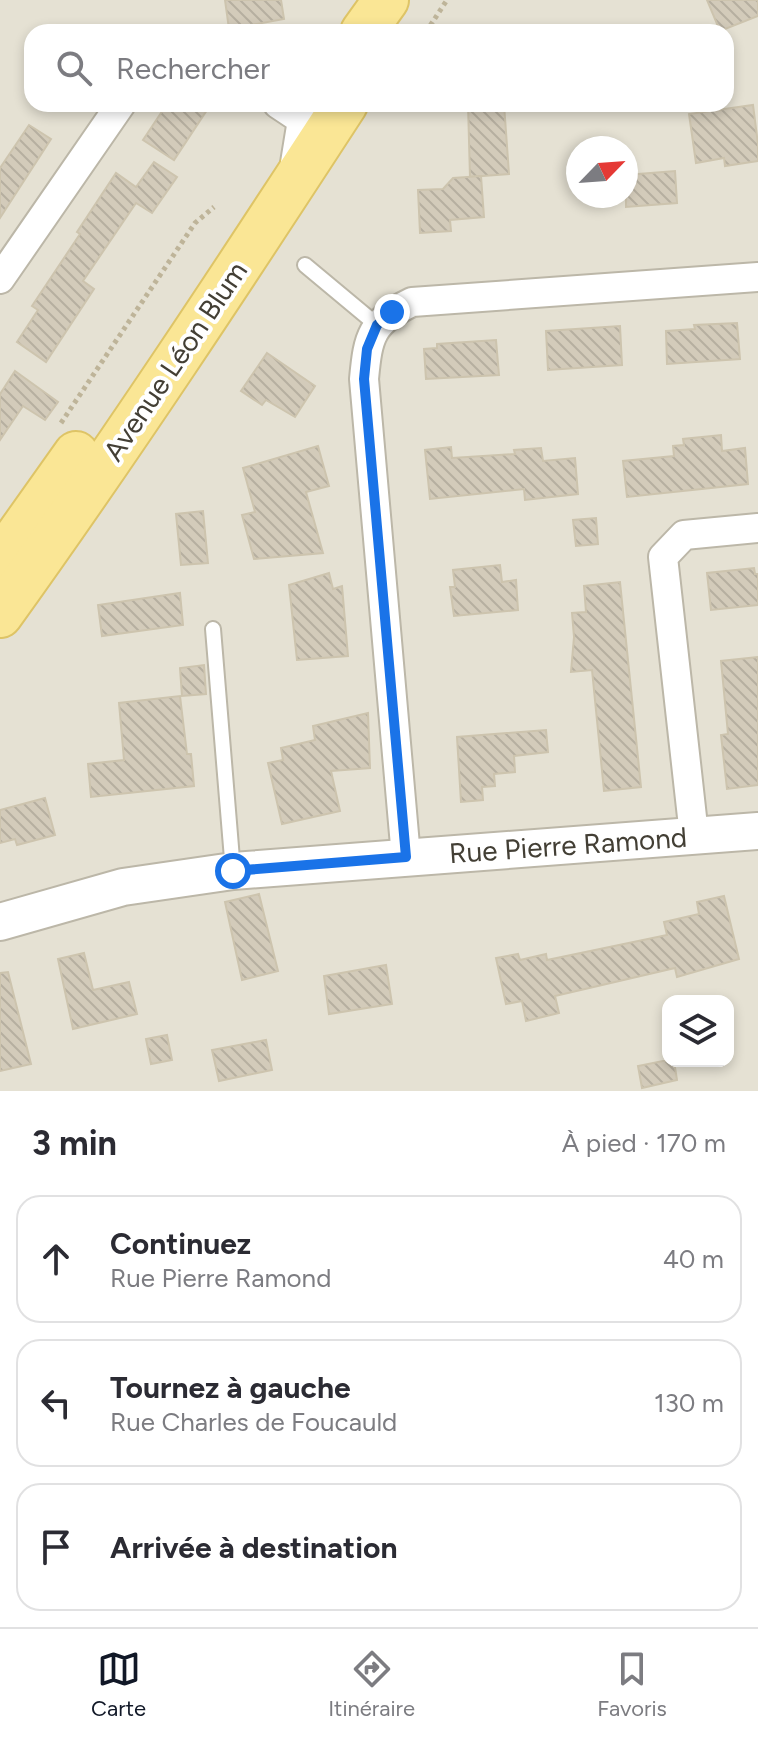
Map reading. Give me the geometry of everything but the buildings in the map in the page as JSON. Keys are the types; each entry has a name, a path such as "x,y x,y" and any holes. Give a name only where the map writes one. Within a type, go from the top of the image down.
{"main road":[{"path":"369,24 386,0"},
{"path":"397,24 413,0"},
{"name":"Avenue Léon Blum","path":"0,561 235,222 296,112"},
{"name":"Avenue Léon Blum","path":"0,615 62,529 340,112"}],"street":[{"path":"0,279 115,112"},
{"path":"291,188 298,112"},
{"path":"406,857 364,379 367,349 377,325 392,312 412,302 758,277"},
{"path":"694,835 663,557 684,535 758,528"},
{"name":"Rue Pierre Ramond","path":"0,922 123,887 233,871 758,831"}],"lane":[{"path":"305,265 377,325"},
{"path":"213,629 233,871"}],"path":[{"path":"431,24 447,0"},
{"path":"54,434 195,223 214,207"}],"shaded area":[{"path":"0,0 758,0 758,1091 0,1091"}],"route":[{"path":"233,871 406,857 364,379 367,349 377,325 392,312"}]}
